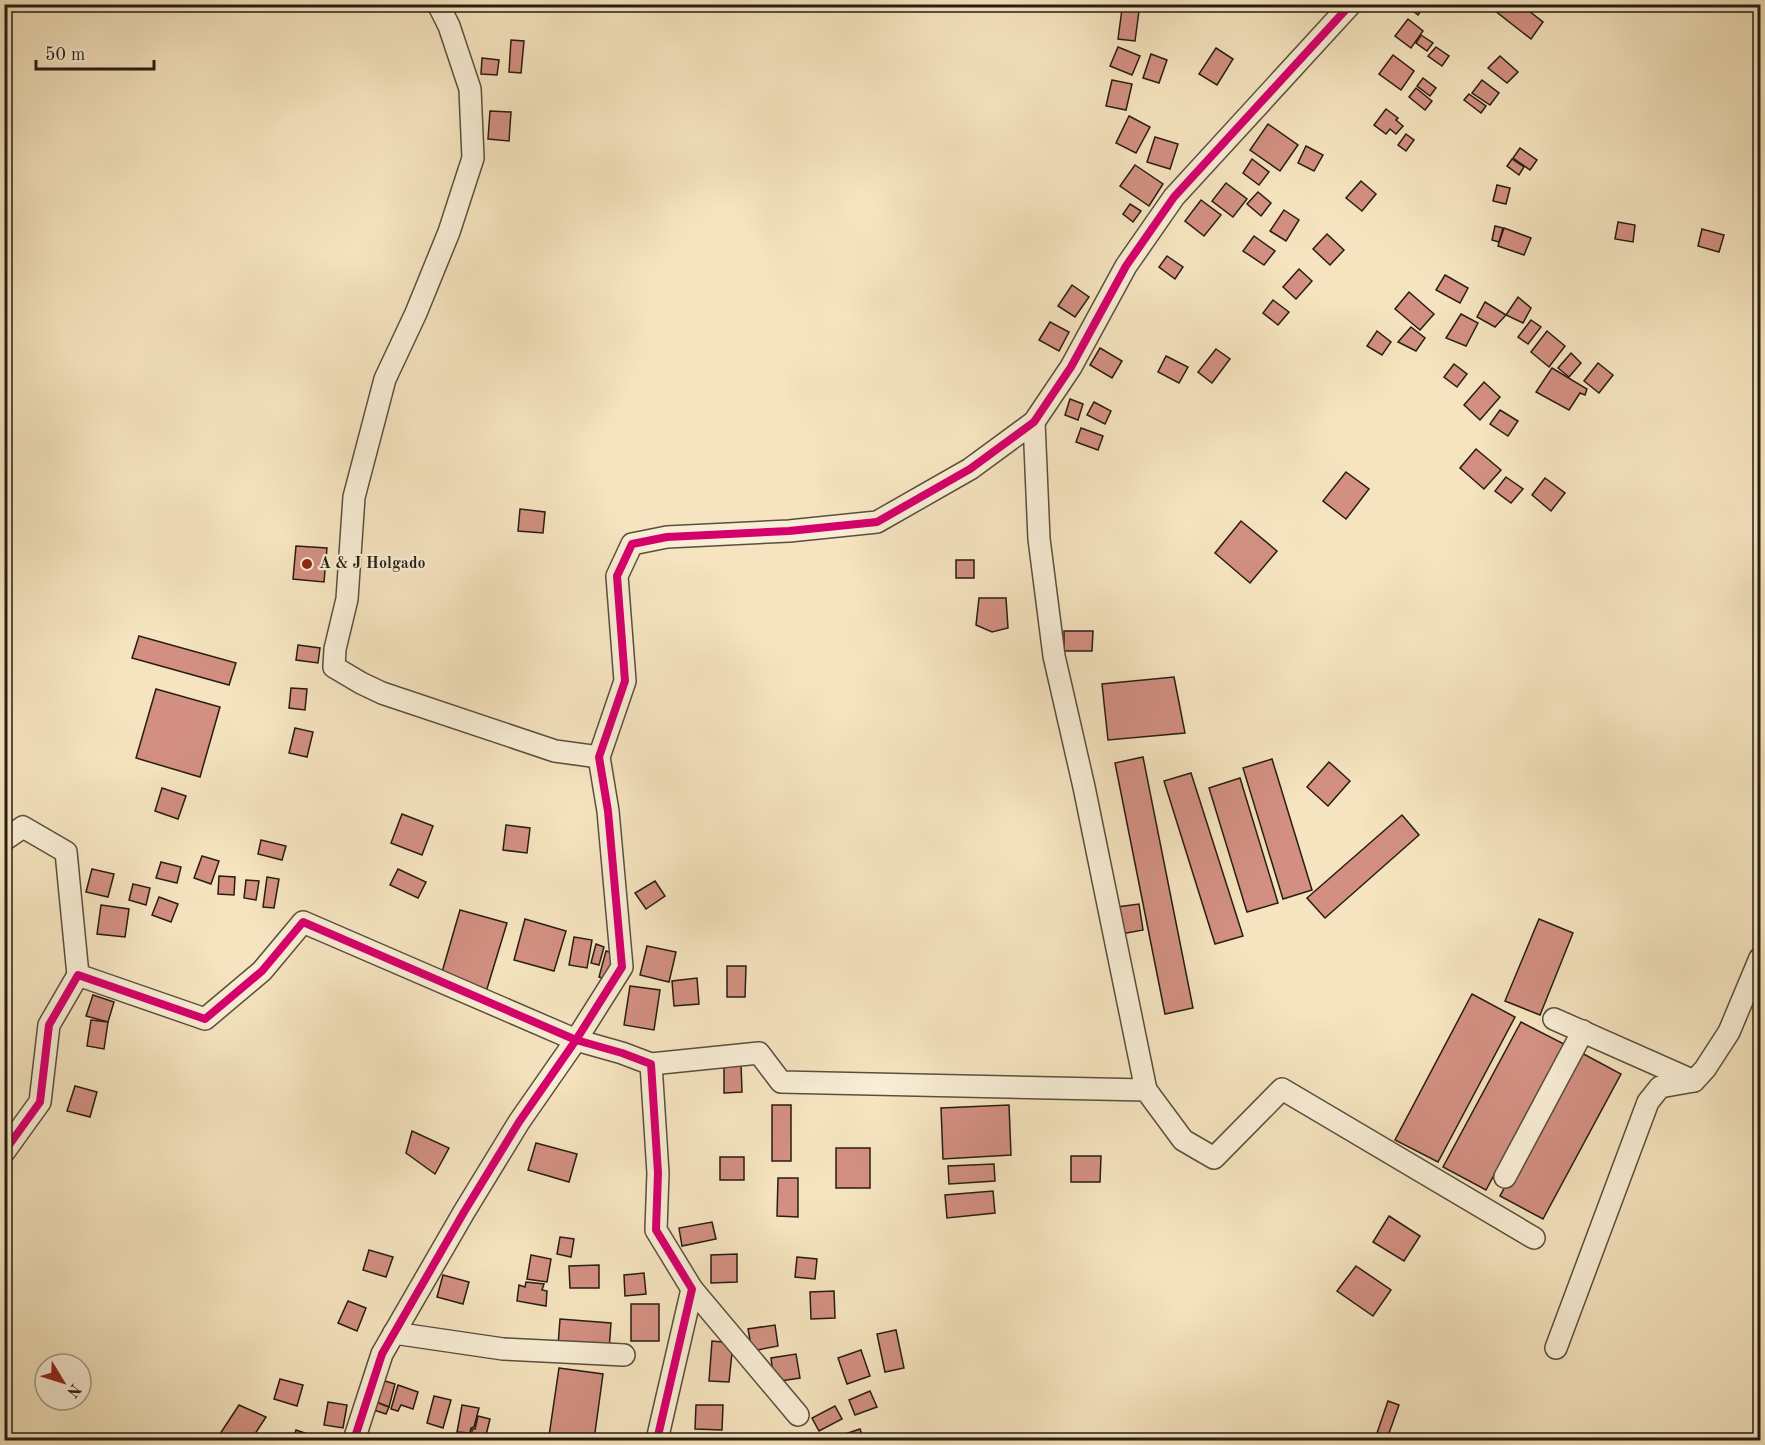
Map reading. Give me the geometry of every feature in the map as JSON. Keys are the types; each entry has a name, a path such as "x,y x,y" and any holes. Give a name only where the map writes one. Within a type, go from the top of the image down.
{"street":[{"path":"438,4 449,26 470,89 473,158 449,232 416,313 385,378 354,497 347,599 335,649 334,667 361,684 393,696 555,751 599,758"},
{"path":"354,1440 382,1354 519,1122 576,1040 622,967 608,811 599,758 625,681 617,576 632,544 667,537 778,532 877,522 970,469 1034,422 1071,367 1126,266 1174,197 1351,4"},
{"path":"1034,422 1039,539 1054,656 1084,787 1146,1090 1183,1140 1214,1158 1282,1089 1534,1238"},
{"path":"4,840 23,827 66,852 78,975 49,1024 40,1102 4,1152"},
{"path":"78,975 205,1019 262,971 303,922 576,1040 651,1064 759,1053 781,1082 1146,1090"},
{"path":"1556,1348 1648,1102 1660,1087 1694,1081 1710,1062 1729,1032 1761,958"},
{"path":"1554,1019 1694,1081"},
{"path":"1505,1177 1583,1031"},
{"path":"651,1064 658,1173 656,1230 692,1289 798,1416"},
{"path":"657,1440 692,1289"},
{"path":"394,1333 503,1349 624,1355"}],"building":[{"path":"1404,4 1426,4 1418,15"},
{"path":"1498,4 1520,4 1543,22 1531,39 1494,10"},
{"path":"1122,9 1139,11 1135,41 1118,39"},
{"path":"1408,19 1423,31 1411,48 1395,36"},
{"path":"1421,35 1433,43 1427,51 1416,43"},
{"path":"511,40 524,41 521,73 509,72"},
{"path":"1118,47 1140,56 1132,75 1110,66"},
{"path":"1436,47 1449,56 1442,66 1428,56"},
{"path":"1216,48 1233,59 1217,85 1199,74"},
{"path":"1151,54 1167,60 1159,83 1143,78"},
{"path":"1393,55 1414,71 1401,90 1379,74"},
{"path":"1500,56 1518,72 1507,83 1488,68"},
{"path":"482,58 499,60 497,75 481,74"},
{"path":"1423,78 1436,88 1430,96 1417,86"},
{"path":"1112,80 1132,84 1126,110 1106,106"},
{"path":"1482,80 1499,93 1490,105 1472,93"},
{"path":"1416,88 1432,101 1425,110 1409,97"},
{"path":"1469,94 1486,106 1481,113 1464,100"},
{"path":"1386,109 1398,118 1396,120 1403,126 1396,134 1390,129 1386,134 1374,125"},
{"path":"490,111 511,112 509,141 488,139"},
{"path":"1129,116 1150,127 1136,153 1116,143"},
{"path":"1268,124 1298,145 1280,171 1250,150"},
{"path":"1406,134 1414,140 1406,151 1398,145"},
{"path":"1155,137 1178,144 1170,169 1147,162"},
{"path":"1306,146 1323,155 1314,171 1298,163"},
{"path":"1520,148 1537,160 1530,170 1513,158"},
{"path":"1252,159 1269,172 1259,185 1243,173"},
{"path":"1512,159 1524,167 1519,175 1507,166"},
{"path":"1135,165 1163,184 1149,206 1120,186"},
{"path":"1361,181 1376,194 1362,211 1346,198"},
{"path":"1226,183 1247,199 1233,217 1212,201"},
{"path":"1497,185 1510,188 1506,204 1493,201"},
{"path":"1258,192 1271,203 1261,216 1247,204"},
{"path":"1201,200 1221,215 1204,236 1185,221"},
{"path":"1130,204 1141,211 1133,222 1123,214"},
{"path":"1284,210 1299,220 1286,241 1270,231"},
{"path":"1618,222 1635,225 1633,242 1615,239"},
{"path":"1495,226 1503,228 1499,242 1492,240"},
{"path":"1504,228 1531,238 1524,255 1498,246"},
{"path":"1702,229 1724,235 1719,252 1698,246"},
{"path":"1327,234 1344,250 1330,265 1313,249"},
{"path":"1254,236 1275,251 1264,265 1243,251"},
{"path":"1167,256 1183,267 1175,279 1159,267"},
{"path":"1299,269 1312,281 1296,299 1283,287"},
{"path":"1445,275 1468,288 1460,303 1436,290"},
{"path":"1072,285 1089,297 1075,317 1058,306"},
{"path":"1409,292 1434,314 1420,330 1395,309"},
{"path":"1518,297 1531,308 1523,323 1506,315"},
{"path":"1273,300 1289,312 1278,325 1263,313"},
{"path":"1485,302 1506,315 1495,327 1477,317"},
{"path":"1461,314 1478,323 1466,346 1446,338"},
{"path":"1531,320 1541,327 1528,344 1518,337"},
{"path":"1050,322 1069,332 1059,351 1039,340"},
{"path":"1411,327 1425,338 1416,351 1398,342"},
{"path":"1377,331 1391,342 1382,355 1367,346"},
{"path":"1547,331 1565,346 1549,367 1531,352"},
{"path":"1100,348 1122,361 1112,378 1090,365"},
{"path":"1216,349 1230,359 1212,383 1198,372"},
{"path":"1571,353 1581,363 1569,377 1558,368"},
{"path":"1166,356 1188,367 1179,383 1158,372"},
{"path":"1598,363 1613,375 1599,393 1584,381"},
{"path":"1454,364 1467,374 1457,387 1444,377"},
{"path":"1552,368 1587,389 1585,395 1580,393 1569,410 1536,392"},
{"path":"1484,382 1500,397 1480,420 1464,405"},
{"path":"1070,399 1083,404 1078,420 1065,415"},
{"path":"1094,402 1111,411 1105,424 1087,415"},
{"path":"1500,410 1518,421 1508,436 1490,424"},
{"path":"1081,428 1103,436 1098,450 1076,442"},
{"path":"1476,449 1501,470 1484,489 1460,468"},
{"path":"1346,472 1369,489 1346,519 1323,501"},
{"path":"1506,477 1523,489 1511,503 1495,491"},
{"path":"1545,478 1565,493 1551,511 1532,495"},
{"path":"520,509 545,512 543,533 518,531"},
{"path":"1241,521 1277,551 1250,583 1215,553"},
{"path":"296,546 327,548 324,582 293,579"},
{"path":"956,560 974,560 974,578 956,578"},
{"path":"979,598 1006,598 1008,628 992,632 976,625"},
{"path":"1064,631 1093,631 1092,651 1064,651"},
{"path":"139,636 236,663 229,685 132,658"},
{"path":"298,645 320,648 318,663 296,660"},
{"path":"1174,677 1185,733 1108,740 1102,684"},
{"path":"291,688 307,689 305,710 289,708"},
{"path":"156,689 220,707 200,777 136,758"},
{"path":"295,728 313,732 307,757 289,753"},
{"path":"1143,757 1193,1008 1165,1014 1115,763"},
{"path":"1272,759 1312,890 1283,899 1243,768"},
{"path":"1329,762 1350,781 1328,806 1307,787"},
{"path":"1191,773 1243,936 1215,944 1164,781"},
{"path":"1240,778 1278,903 1247,912 1209,788"},
{"path":"162,788 186,796 178,819 155,811"},
{"path":"402,814 433,826 422,855 391,843"},
{"path":"1402,815 1419,835 1325,918 1307,898"},
{"path":"506,825 530,828 527,853 503,850"},
{"path":"261,840 286,846 282,860 258,854"},
{"path":"202,856 219,861 211,884 194,878"},
{"path":"161,862 181,867 177,883 156,878"},
{"path":"92,869 114,874 108,897 86,892"},
{"path":"398,869 426,882 418,898 390,885"},
{"path":"219,876 235,877 234,895 218,894"},
{"path":"267,877 279,879 274,908 263,907"},
{"path":"246,880 259,881 256,900 244,898"},
{"path":"655,881 665,896 646,909 635,893"},
{"path":"133,884 150,888 146,905 129,900"},
{"path":"159,897 178,904 171,922 152,915"},
{"path":"1139,904 1143,930 1121,934 1117,907"},
{"path":"101,905 129,909 125,937 97,934"},
{"path":"460,910 507,923 486,992 440,979"},
{"path":"525,919 566,931 554,971 514,960"},
{"path":"1539,919 1573,933 1540,1015 1505,1001"},
{"path":"574,937 592,940 587,968 569,965"},
{"path":"596,944 604,947 599,965 591,963"},
{"path":"647,946 676,952 669,982 640,975"},
{"path":"606,951 616,954 609,980 599,977"},
{"path":"727,966 746,966 745,997 727,997"},
{"path":"697,978 699,1004 674,1006 672,981"},
{"path":"630,986 660,990 654,1030 624,1025"},
{"path":"1472,994 1515,1017 1438,1162 1395,1140"},
{"path":"93,995 114,1002 108,1022 86,1016"},
{"path":"91,1020 108,1022 104,1049 87,1046"},
{"path":"1521,1022 1564,1044 1486,1190 1443,1167"},
{"path":"1578,1051 1621,1074 1543,1219 1500,1196"},
{"path":"741,1064 742,1092 724,1093 724,1065"},
{"path":"75,1086 97,1092 90,1117 67,1111"},
{"path":"772,1105 791,1105 791,1161 772,1161"},
{"path":"1009,1105 1011,1155 943,1159 941,1108"},
{"path":"412,1131 449,1148 435,1174 406,1153"},
{"path":"536,1143 577,1154 569,1182 528,1170"},
{"path":"836,1148 870,1148 870,1188 836,1188"},
{"path":"1071,1156 1101,1156 1100,1182 1071,1182"},
{"path":"720,1157 744,1157 744,1180 720,1180"},
{"path":"994,1164 995,1181 949,1184 948,1166"},
{"path":"778,1178 798,1178 798,1217 777,1216"},
{"path":"993,1191 995,1213 947,1218 945,1195"},
{"path":"1389,1216 1420,1236 1404,1261 1373,1242"},
{"path":"712,1222 716,1239 682,1246 679,1228"},
{"path":"560,1237 574,1239 571,1257 557,1254"},
{"path":"369,1250 393,1257 386,1277 363,1270"},
{"path":"737,1254 737,1282 711,1283 711,1255"},
{"path":"531,1255 551,1259 547,1282 527,1279"},
{"path":"797,1257 817,1259 815,1279 795,1277"},
{"path":"599,1265 599,1288 570,1288 569,1266"},
{"path":"1356,1266 1391,1290 1373,1316 1337,1291"},
{"path":"644,1273 646,1294 625,1296 624,1275"},
{"path":"443,1275 469,1282 463,1304 437,1297"},
{"path":"526,1282 544,1284 542,1290 547,1291 546,1306 517,1301 519,1285 525,1287"},
{"path":"834,1291 835,1318 811,1319 810,1292"},
{"path":"348,1301 366,1308 357,1331 338,1323"},
{"path":"631,1304 659,1304 659,1341 631,1341"},
{"path":"560,1319 611,1323 609,1350 558,1346"},
{"path":"775,1325 778,1346 752,1351 748,1329"},
{"path":"896,1330 904,1368 885,1372 877,1334"},
{"path":"712,1341 733,1343 729,1382 709,1381"},
{"path":"861,1350 870,1376 847,1384 838,1358"},
{"path":"796,1354 800,1378 774,1382 771,1358"},
{"path":"559,1368 603,1374 594,1440 549,1436"},
{"path":"375,1378 395,1384 389,1407 368,1399"},
{"path":"280,1379 303,1385 297,1406 274,1399"},
{"path":"398,1385 418,1392 413,1409 401,1405 398,1411 391,1409"},
{"path":"870,1391 877,1407 855,1415 849,1400"},
{"path":"434,1396 451,1400 443,1428 427,1423"},
{"path":"1388,1401 1399,1405 1388,1436 1377,1433"},
{"path":"328,1402 347,1405 343,1428 324,1425"},
{"path":"376,1402 389,1407 386,1414 374,1410"},
{"path":"239,1405 266,1417 251,1440 216,1440"},
{"path":"462,1405 479,1408 470,1433 457,1432"},
{"path":"696,1405 723,1405 722,1430 695,1429"},
{"path":"835,1406 842,1419 819,1431 812,1418"},
{"path":"478,1416 490,1419 486,1435 479,1435 478,1440 472,1440 472,1429 475,1429"},
{"path":"860,1429 864,1440 837,1440 836,1437"},
{"path":"296,1430 325,1440 293,1440"},
{"path":"682,1434 715,1434 715,1440 682,1440"}],"cycle path":[{"path":"354,1440 382,1354 519,1122 576,1040 622,967 608,811 599,757 625,681 617,576 632,544 667,537 789,531 877,522 970,469 1034,422 1071,367 1126,266 1174,197 1351,4"},
{"path":"4,1152 40,1102 49,1025 78,975 205,1019 262,971 303,922 576,1040 651,1064 658,1173 656,1230 692,1289 657,1440"}],"place":[{"name":"A & J Holgado","path":"307,564"}]}
